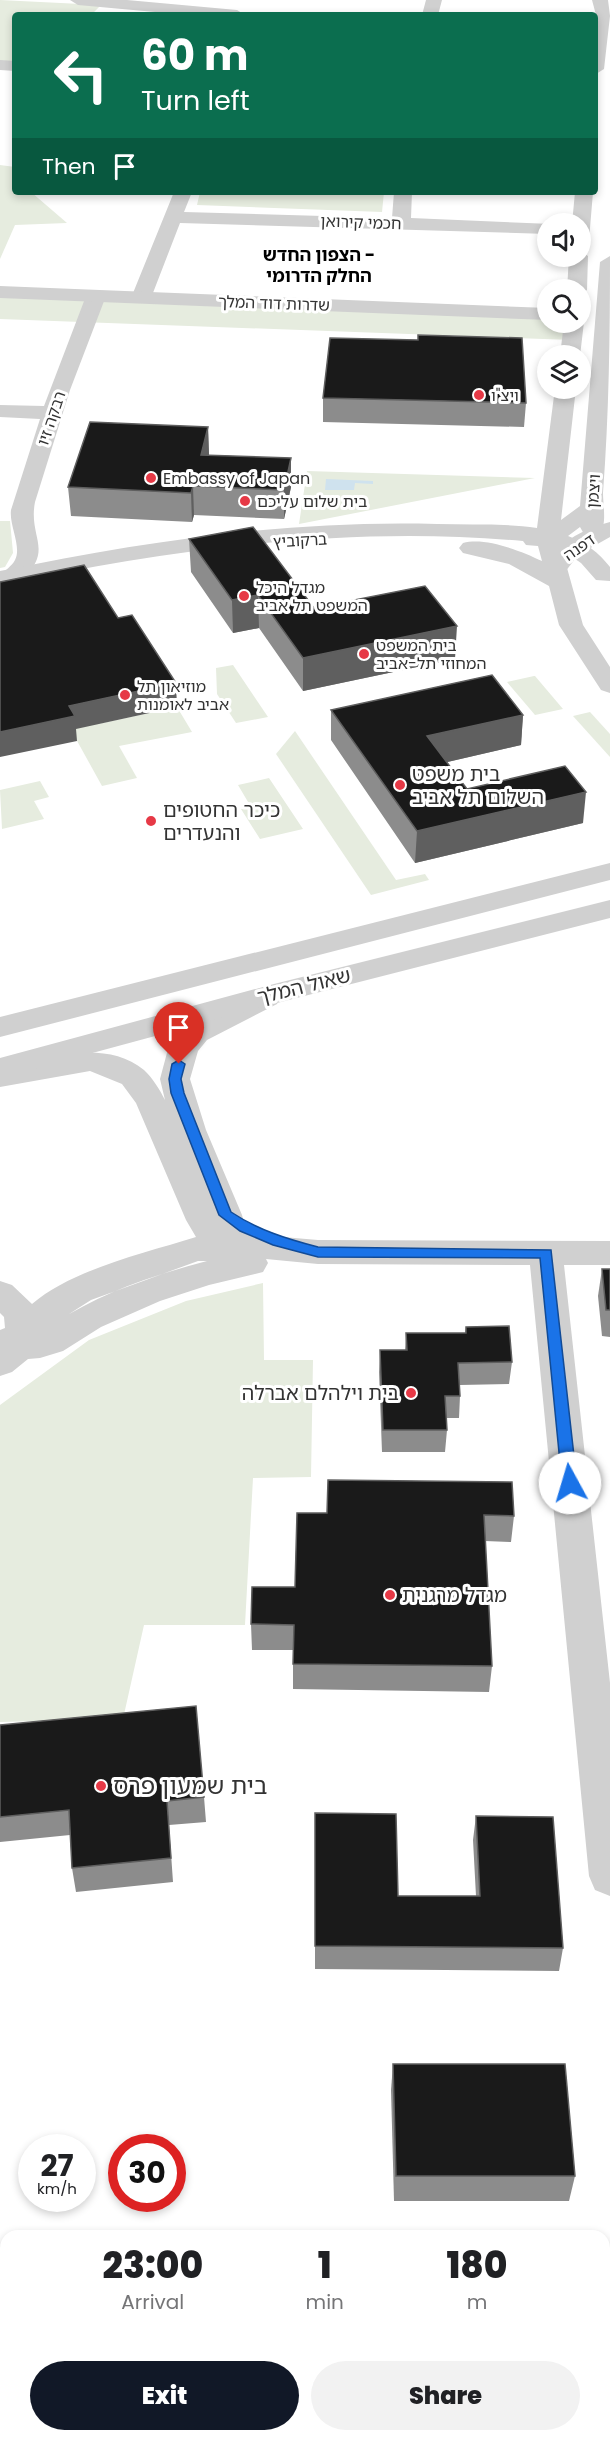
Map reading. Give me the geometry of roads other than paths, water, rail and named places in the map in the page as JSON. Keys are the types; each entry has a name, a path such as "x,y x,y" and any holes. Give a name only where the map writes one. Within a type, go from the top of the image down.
{"street":[{"path":"78,0 205,12"},
{"path":"598,51 602,16 600,0"},
{"path":"141,298 182,195"},
{"path":"401,224 403,195"},
{"path":"582,213 584,195"},
{"name":"חכמי קירואן","path":"174,217 537,228"},
{"name":"ויצמן","path":"592,538 598,501 610,262"},
{"name":"שדרות דוד המלך","path":"0,292 537,314"},
{"name":"רבקה זיו","path":"8,582 26,566 29,542 21,525 22,511 51,413 96,296"},
{"path":"591,315 606,316"},
{"path":"565,399 547,537 556,577 580,644 610,685"},
{"path":"0,411 51,413"},
{"name":"ברקוביץ","path":"8,582 248,543 320,538 425,537 520,542 547,537 571,525 598,501"},
{"name":"ברקוביץ","path":"44,563 85,561 159,546 309,530 420,529 547,537"},
{"path":"547,537 592,538 595,563 607,583"},
{"path":"320,538 418,543 494,551 533,565 556,577"},
{"name":"דפנה","path":"556,577 562,556 592,538"},
{"path":"8,582 36,576 44,563 29,542"},
{"name":"שאול המלך","path":"0,1027 610,871"},
{"name":"שאול המלך","path":"0,1068 274,994 610,909"},
{"path":"214,1218 175,1079 183,1049 196,1033 274,994"},
{"path":"0,1077 90,1061 111,1066 133,1077 150,1100 214,1218 230,1254"},
{"path":"214,1218 318,1252"},
{"path":"176,1256 214,1218"},
{"path":"7,1347 53,1305 79,1291 132,1269 197,1250 230,1254 610,1253"},
{"path":"546,1253 610,1876"},
{"path":"7,1347 43,1344 88,1319 146,1293 204,1273 230,1254"},
{"path":"0,1294 20,1311 23,1322 7,1347"}],"water":[{"path":"326,479 373,481 373,484 355,483 354,490 325,490"}],"place":[{"name":"ויצ\"ו","path":"479,395"},
{"name":"Embassy of Japan","path":"151,478"},
{"name":"בית שלום עליכם","path":"245,501"},
{"name":"מגדל היכל המשפט תל אביב","path":"244,596"},
{"name":"בית המשפט המחוזי תל-אביב","path":"364,654"},
{"name":"מוזיאון תל אביב לאומנות","path":"125,695"},
{"name":"בית משפט השלום תל אביב","path":"400,785"},
{"name":"כיכר החטופים והנעדרים","path":"151,821"},
{"name":"בית וילהלם אברלה","path":"411,1393"},
{"name":"מגדל מרגנית","path":"390,1595"},
{"name":"בית שמעון פרס","path":"101,1786"}],"district":[{"name":"הצפון החדש - החלק הדרומי","path":"319,265"}]}
